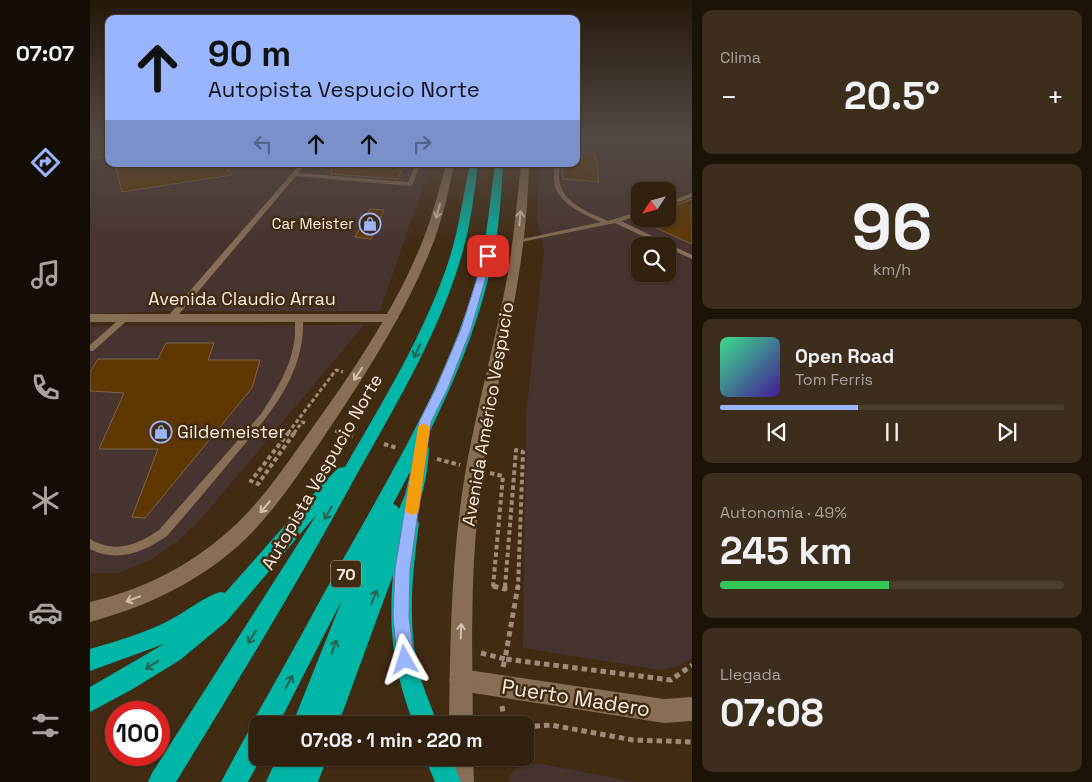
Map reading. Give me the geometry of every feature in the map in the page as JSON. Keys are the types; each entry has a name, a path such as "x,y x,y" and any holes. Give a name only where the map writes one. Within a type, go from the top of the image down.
{"highway":[{"name":"Autopista Vespucio Norte","path":"161,782 306,550 413,359 450,274 463,227 472,174"},
{"name":"70","path":"270,716 384,505 455,358 482,279 495,208 498,174"},
{"path":"423,716 405,660 401,616 402,569 419,472 425,422"},
{"path":"307,716 347,613 385,523 421,448"},
{"path":"90,700 150,666 192,637 220,614 307,512 360,455"},
{"path":"329,716 414,495"},
{"path":"90,660 140,644 186,623 204,613 251,578"},
{"path":"234,782 249,755"},
{"path":"279,782 286,766"},
{"path":"305,782 311,766"},
{"path":"441,766 448,782"}],"main road":[{"path":"90,612 123,602 172,581 209,558 257,516 285,480 369,358 394,318 429,240 448,174"},
{"name":"Avenida Américo Vespucio","path":"461,716 463,582 471,497 477,455 518,242 524,174"},
{"name":"Avenida Claudio Arrau","path":"90,318 394,318"},
{"name":"Puerto Madero","path":"461,680 664,711 692,710"},
{"path":"461,766 461,782"}],"lane":[{"path":"171,318 295,174"},
{"path":"301,174 410,184 414,174"},
{"path":"557,174 558,185 563,195 574,204 608,223"},
{"path":"676,201 692,195"},
{"path":"518,242 608,223 631,216"},
{"path":"616,221 692,256"},
{"path":"90,349 127,318"},
{"path":"90,544 106,551 129,550 153,541 163,533 264,416 276,398 285,381 296,351 299,338 299,318"}],"path":[{"path":"504,716 500,686 518,589 523,452 516,450"},
{"path":"461,648 505,659 671,680 692,665"},
{"path":"534,726 551,725 633,740 692,742"}],"shaded area":[{"path":"90,174 427,174 380,311 167,311 90,314"},
{"path":"539,174 692,174 692,658 679,666 660,670 523,648 526,416 544,250 537,218"},
{"path":"364,325 201,519 178,541 150,560 119,573 90,573 90,326"},
{"path":"534,764 635,782 509,782 509,776 519,766 534,766"}],"building":[{"path":"118,174 232,175 122,192"},
{"path":"338,174 400,174 398,179"},
{"path":"563,174 598,174 599,182 563,179"},
{"path":"692,199 692,244 656,228 676,228 676,205"},
{"name":"Car Meister","path":"370,209 384,210 371,239 355,237"},
{"name":"Gildemeister","path":"166,343 214,343 208,360 260,360 252,388 145,518 132,517 158,449 99,449 124,393 90,391 90,372 98,359 158,359"}],"slow traffic":[{"path":"412,509 419,472 424,427"}],"place":[{"name":"Car Meister","path":"370,224"},
{"name":"Gildemeister","path":"161,432"}],"route":[{"path":"405,660 401,616 402,569 419,472 425,422 455,358 479,292 488,256"}]}
